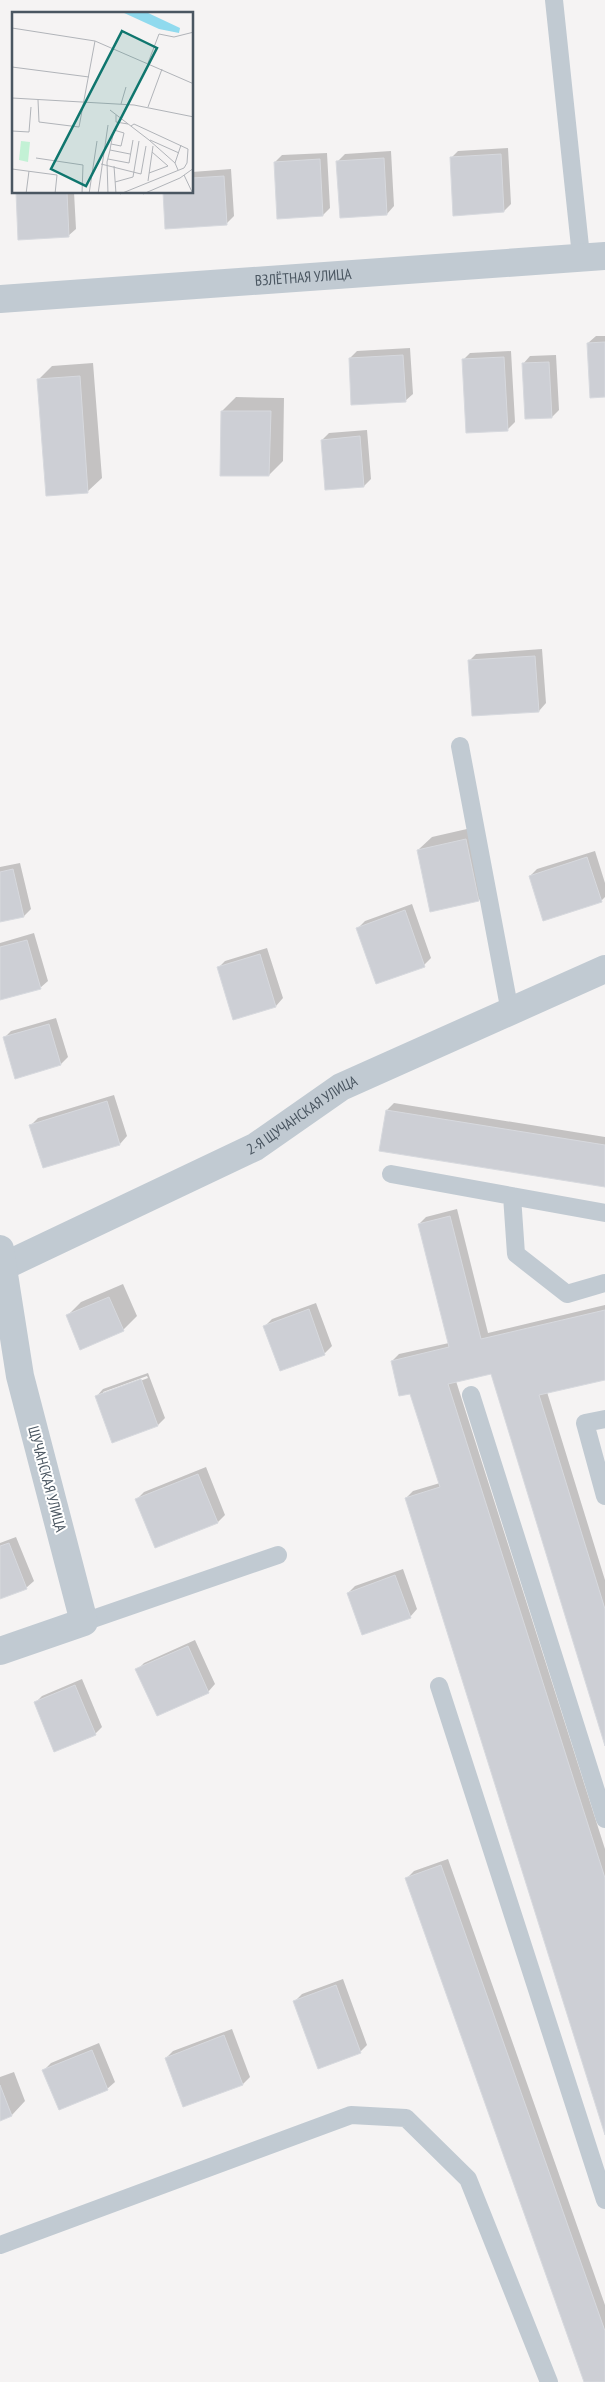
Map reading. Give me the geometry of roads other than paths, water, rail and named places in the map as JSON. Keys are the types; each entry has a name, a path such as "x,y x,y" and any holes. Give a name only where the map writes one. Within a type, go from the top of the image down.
{"street":[{"name":"ВЗЛЁТНАЯ УЛИЦА","path":"0,299 593,256"},
{"name":"2-Я ЩУЧАНСКАЯ УЛИЦА","path":"1,1261 254,1147 342,1087 605,969"},
{"name":"ЩУЧАНСКАЯ УЛИЦА","path":"1,1261 20,1376 84,1622"},
{"path":"0,1652 84,1622"}],"lane":[{"path":"554,0 593,256"},
{"path":"460,746 510,1012"},
{"path":"391,1174 605,1213"},
{"path":"512,1196 516,1254 567,1294 605,1283"},
{"path":"471,1395 605,1820"},
{"path":"605,1419 585,1423 605,1496"},
{"path":"84,1622 278,1555"},
{"path":"439,1686 605,2200"},
{"path":"0,2245 351,2115 406,2118 468,2179 550,2382"}]}
